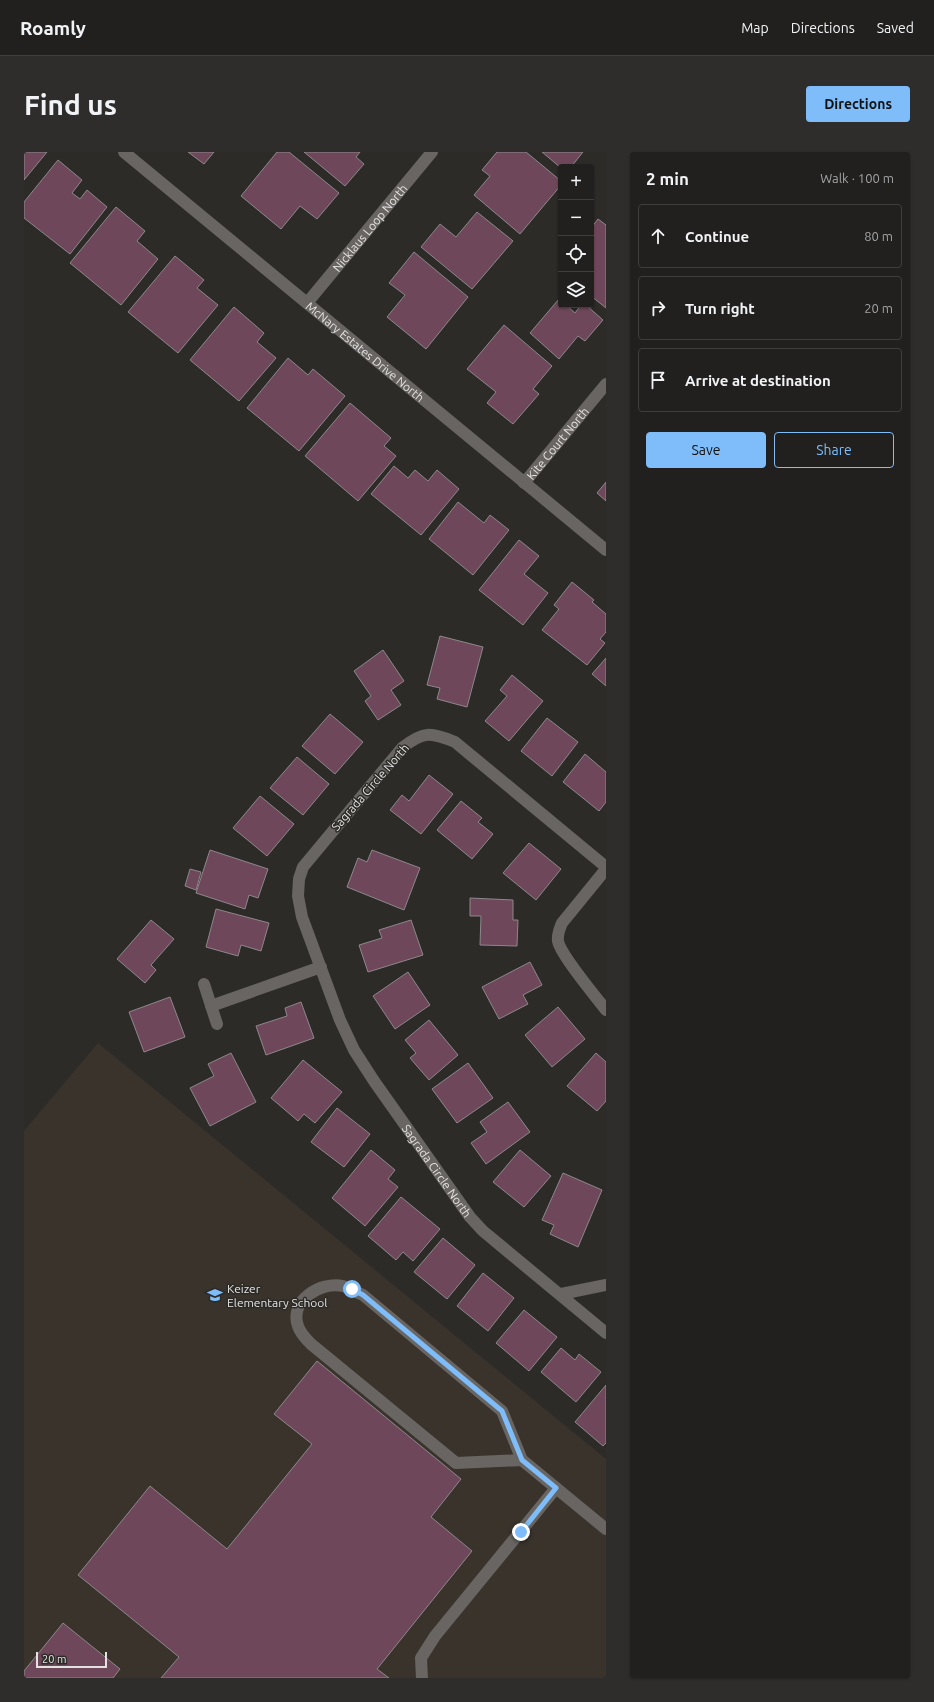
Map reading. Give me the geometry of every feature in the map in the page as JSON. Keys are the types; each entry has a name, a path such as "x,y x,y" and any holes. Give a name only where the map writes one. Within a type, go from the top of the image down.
{"street":[{"name":"McNary Estates Drive North","path":"124,152 606,550"},
{"name":"Nicklaus Loop North","path":"307,303 432,152"},
{"name":"Kite Court North","path":"524,483 606,384"},
{"name":"Sagrada Circle North","path":"606,868 455,742 440,736 426,735 414,738 402,748 303,867 299,879 298,896 302,918 340,1020 354,1050 374,1081 470,1217 483,1231 561,1294 606,1333"},
{"path":"606,868 562,923 558,932 558,941 565,955 606,1010"},
{"path":"211,1006 321,967"},
{"path":"204,984 217,1024"},
{"path":"561,1294 606,1285"},
{"path":"522,1460 456,1463 310,1344 298,1327 296,1318 299,1304 305,1297 315,1290 327,1286 343,1286 363,1295 502,1411 522,1460 606,1529"},
{"path":"422,1678 421,1658 435,1636 556,1488"}],"shaded area":[{"name":"Keizer Elementary School","path":"98,1043 606,1459 606,1678 24,1678 24,1131"}],"building":[{"path":"24,152 47,152 24,180"},
{"path":"188,152 214,152 204,164"},
{"path":"277,152 289,152 339,193 317,219 300,206 281,229 241,196"},
{"path":"304,152 360,152 356,157 364,164 345,186"},
{"path":"497,152 526,152 558,179 558,189 520,234 474,195 490,176 482,170"},
{"path":"542,152 583,152 573,164 558,164 558,165"},
{"path":"58,160 82,180 72,193 80,199 87,190 107,207 70,254 24,218 24,202"},
{"path":"116,207 145,231 137,241 158,259 121,305 70,263"},
{"path":"477,212 513,241 472,289 421,247 440,224 456,237"},
{"path":"598,219 606,225 606,308 594,298 594,224"},
{"path":"414,252 468,297 426,349 387,317 405,295 389,283"},
{"path":"175,256 204,280 197,288 218,305 178,353 128,312"},
{"path":"558,300 558,308 569,308 575,313 579,308 589,308 603,320 585,341 578,336 559,359 530,333"},
{"path":"234,307 264,333 257,342 276,358 239,401 190,360"},
{"path":"504,325 552,366 533,389 539,394 513,424 487,403 496,392 467,369"},
{"path":"288,358 308,375 313,369 345,396 299,451 247,408"},
{"path":"350,403 391,438 384,446 396,456 358,501 305,456"},
{"path":"394,466 408,478 415,470 428,481 437,470 459,489 421,535 371,494"},
{"path":"606,482 606,501 597,493"},
{"path":"458,502 484,523 490,515 509,530 473,575 429,539"},
{"path":"519,540 539,556 524,574 548,593 523,625 479,590"},
{"path":"572,582 594,600 592,602 606,614 606,632 600,639 605,643 587,665 542,630 559,609 554,605"},
{"path":"440,636 483,647 467,707 437,699 440,688 427,685"},
{"path":"383,650 404,681 391,690 401,705 378,720 365,701 371,696 354,671"},
{"path":"606,658 606,686 592,674"},
{"path":"512,675 543,701 509,741 485,721 507,696 500,690"},
{"path":"330,714 363,742 335,774 302,746"},
{"path":"547,718 578,742 552,776 521,751"},
{"path":"585,754 606,772 606,802 599,811 563,782"},
{"path":"297,757 329,784 303,815 270,788"},
{"path":"429,775 453,794 421,834 390,810 402,795 409,801"},
{"path":"260,796 294,824 267,856 233,828"},
{"path":"461,801 482,818 478,822 493,834 472,859 437,830"},
{"path":"529,843 561,869 536,900 503,873"},
{"path":"210,850 268,869 258,898 249,895 245,909 196,893"},
{"path":"372,850 420,868 404,910 347,887 358,858 367,862"},
{"path":"190,869 201,872 196,890 185,886"},
{"path":"470,898 513,900 513,920 518,920 517,946 480,945 481,916 470,916"},
{"path":"216,909 269,923 261,951 241,945 238,956 206,947"},
{"path":"151,920 174,939 151,965 156,970 145,983 117,959"},
{"path":"411,920 423,955 368,972 359,945 382,938 379,930"},
{"path":"530,962 542,985 523,995 528,1004 499,1019 482,987"},
{"path":"408,972 430,1005 395,1029 373,996"},
{"path":"170,997 185,1037 144,1052 129,1012"},
{"path":"301,1002 314,1038 266,1055 256,1026 287,1016 285,1008"},
{"path":"558,1007 585,1039 552,1067 525,1035"},
{"path":"429,1020 458,1055 429,1080 410,1058 416,1053 405,1040"},
{"path":"231,1053 256,1102 210,1126 190,1088 214,1076 208,1064"},
{"path":"596,1053 606,1062 606,1101 597,1111 567,1086"},
{"path":"303,1060 342,1092 315,1123 304,1114 298,1121 271,1098"},
{"path":"468,1063 493,1098 457,1123 432,1089"},
{"path":"508,1102 530,1132 486,1164 471,1143 487,1132 480,1122"},
{"path":"337,1108 370,1134 344,1167 311,1142"},
{"path":"371,1150 395,1170 388,1179 398,1187 365,1226 332,1198"},
{"path":"520,1150 551,1176 524,1207 493,1182"},
{"path":"563,1173 602,1190 578,1247 550,1234 554,1225 542,1220"},
{"path":"401,1197 440,1229 413,1261 403,1252 396,1260 368,1236"},
{"path":"443,1238 475,1265 447,1299 414,1272"},
{"path":"483,1273 514,1298 488,1331 457,1306"},
{"path":"524,1310 557,1337 529,1371 496,1343"},
{"path":"561,1348 575,1360 579,1354 601,1372 576,1402 541,1372"},
{"path":"317,1361 461,1479 431,1517 472,1551 377,1669 389,1678 161,1678 179,1657 78,1575 150,1486 227,1549 312,1444 274,1414"},
{"path":"606,1385 606,1443 603,1446 575,1422"},
{"path":"63,1623 120,1669 113,1678 24,1678 24,1671"}],"place":[{"name":"Keizer Elementary School","path":"215,1295"}],"route":[{"path":"352,1289 363,1295 502,1411 522,1460 556,1488 521,1532"}]}
